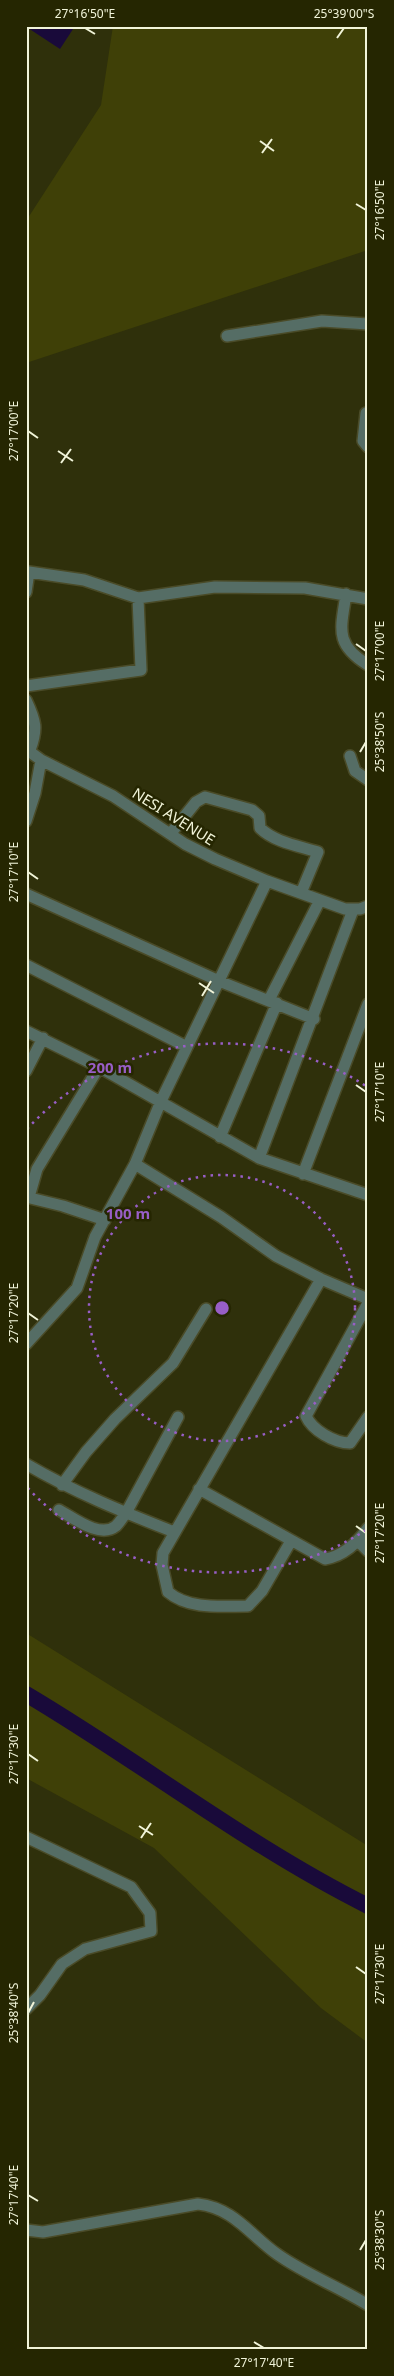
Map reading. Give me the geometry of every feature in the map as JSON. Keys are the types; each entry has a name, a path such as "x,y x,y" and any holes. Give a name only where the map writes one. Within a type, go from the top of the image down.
{"street":[{"path":"227,336 322,321 368,324"},
{"path":"366,413 363,441 368,447"},
{"path":"26,592 30,572 84,580 138,598 215,587 304,588 368,599"},
{"path":"346,594 341,638 353,656 368,665"},
{"path":"26,686 142,670 138,598"},
{"path":"26,700 34,716 36,733 28,749"},
{"name":"NESI AVENUE","path":"28,749 41,760 114,796 198,852 267,881 353,910"},
{"path":"350,756 355,771 368,780"},
{"path":"26,822 35,793 41,760"},
{"path":"171,833 196,802 205,797 252,810 259,816 260,828 271,836 318,852 301,893"},
{"path":"26,1344 77,1288 95,1237 135,1164 186,1046 267,881"},
{"path":"26,894 219,981 314,1018"},
{"path":"220,1137 273,1001 320,900"},
{"path":"259,1158 314,1018 353,910 368,906"},
{"path":"26,965 186,1046"},
{"path":"303,1174 368,1004"},
{"path":"26,1031 99,1067 259,1158 368,1195"},
{"path":"26,1071 43,1038"},
{"path":"99,1067 37,1169 27,1197 105,1220"},
{"path":"135,1164 221,1217 276,1256 321,1279 368,1299"},
{"path":"291,1541 254,1601 248,1606 218,1606 184,1602 168,1592 162,1565 163,1553 321,1279"},
{"path":"368,1303 306,1416 310,1424 339,1443 350,1443 356,1437 368,1417"},
{"path":"62,1485 86,1452 115,1419 173,1363 206,1308"},
{"path":"59,1510 96,1529 106,1531 116,1526 126,1513 178,1417"},
{"path":"26,1464 62,1485 174,1532"},
{"path":"199,1489 325,1559 336,1558 358,1541 368,1528"},
{"path":"358,1541 368,1551"},
{"path":"26,1837 131,1887 150,1913 151,1931 85,1949 62,1964 40,1995 26,2009"},
{"path":"26,2230 43,2232 198,2204 210,2205 219,2207 236,2218 278,2255 368,2305"}],"shaded area":[{"path":"29,26 75,26 60,49 28,28"},
{"path":"113,26 368,26 368,250 26,363 26,221 101,105"},
{"path":"26,1633 368,1846 368,2043 321,2008 154,1848 26,1778"}],"waterway":[{"path":"26,1694 280,1857 368,1906"}]}
